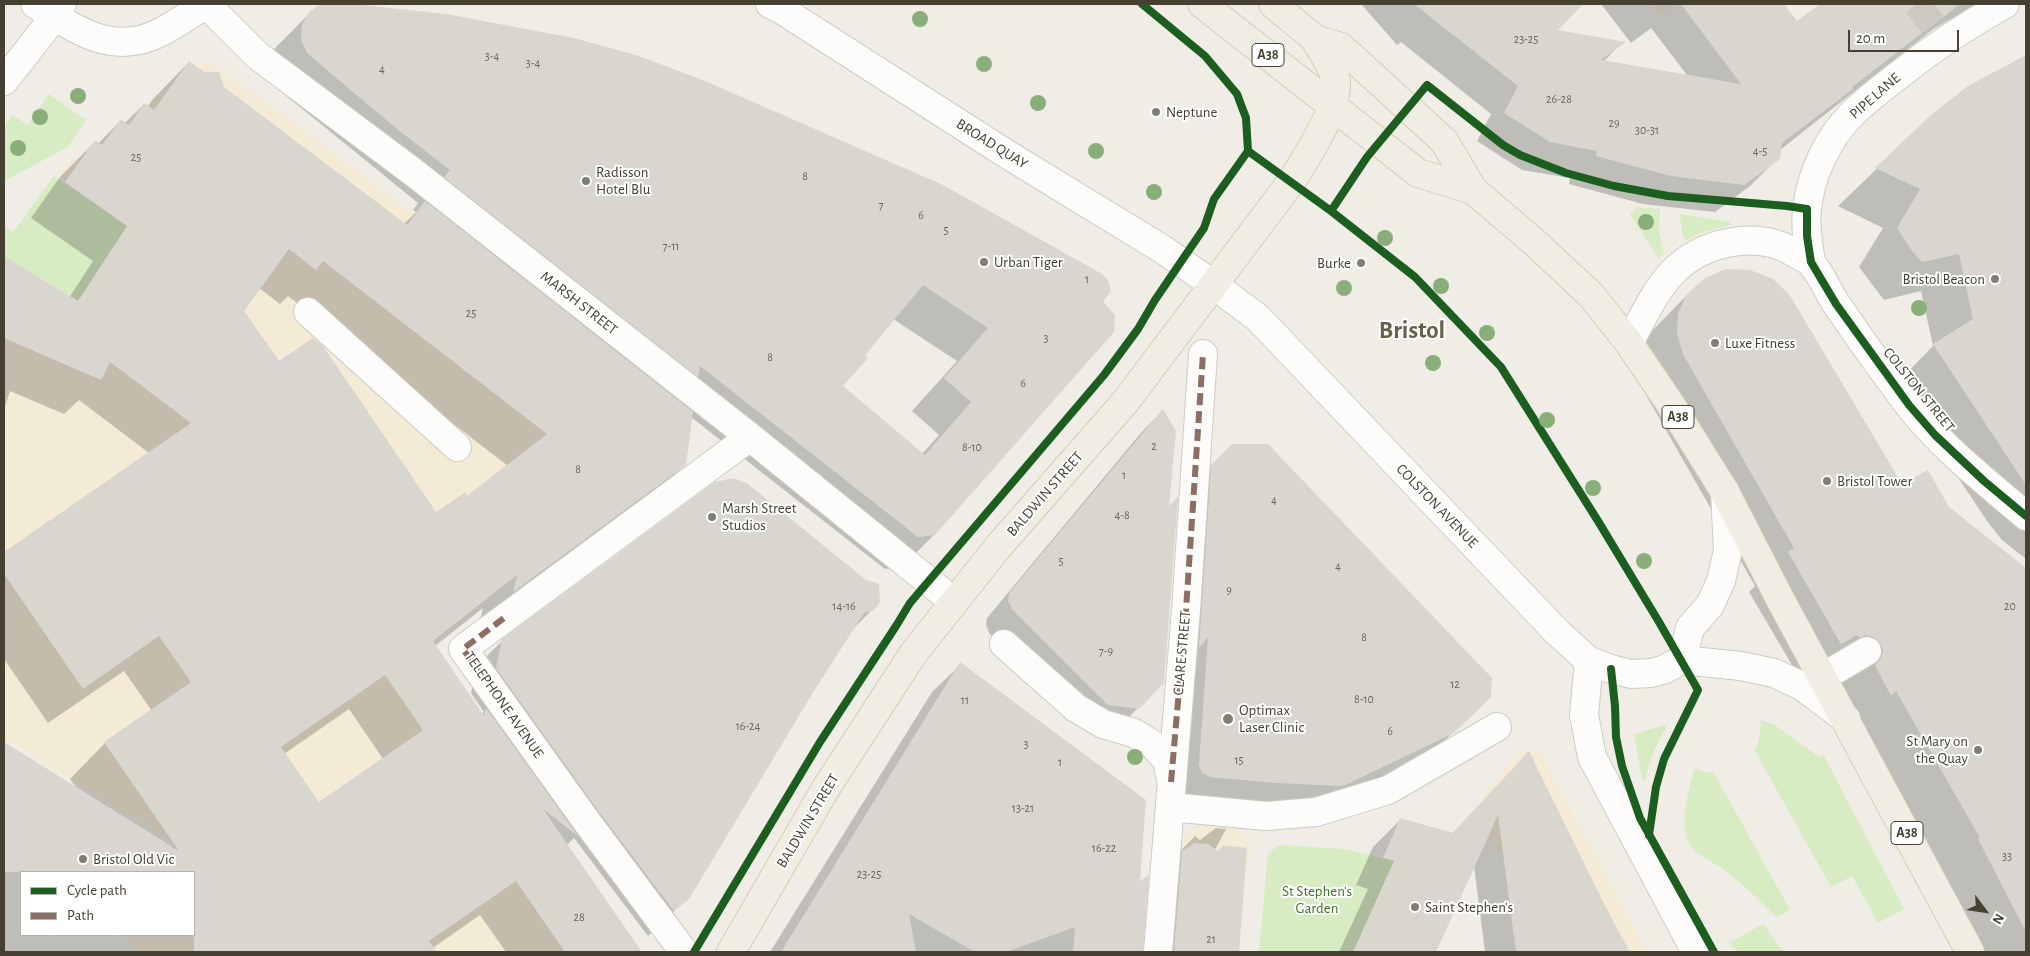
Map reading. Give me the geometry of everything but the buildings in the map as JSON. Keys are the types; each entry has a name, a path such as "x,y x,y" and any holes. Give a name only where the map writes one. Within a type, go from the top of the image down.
{"main road":[{"name":"A38","path":"1202,4 1418,173 1473,190"},
{"name":"A38","path":"1273,4 1315,39 1341,47 1444,141 1473,190 1533,241 1592,296 1629,343 1669,402 1725,492 1780,599 1970,952"},
{"name":"BALDWIN STREET","path":"731,952 826,788 913,654 953,601 998,547 1126,402 1310,154 1333,106 1336,78 1315,39"}],"street":[{"path":"4,82 51,8 72,27 113,43 135,42 162,32 206,4"},
{"name":"MARSH STREET","path":"206,4 258,56 413,172 750,437 953,601"},
{"name":"BROAD QUAY","path":"770,4 1005,153 1162,249 1214,285"},
{"name":"PIPE LANE","path":"1810,262 1807,236 1807,209 1820,164 1834,137 1852,114 1939,32 2005,4"},
{"name":"COLSTON STREET","path":"1629,343 1656,295 1673,272 1685,262 1718,244 1749,240 1768,242 1790,250 1810,262 1836,304 1909,405 1935,435 1984,481 2023,507"},
{"name":"COLSTON AVENUE","path":"1214,285 1258,318 1556,632 1590,662 1631,674 1663,670 1682,660"},
{"path":"308,312 457,447"},
{"name":"CLARE STREET","path":"1158,952 1186,610 1203,354"},
{"name":"TELEPHONE AVENUE","path":"684,952 587,822 463,649 750,437"},
{"path":"1725,492 1728,550 1721,581 1710,605 1690,628 1682,660 1742,666 1774,673 1802,686 1846,719"},
{"path":"1004,644 1076,708 1103,724 1134,733 1152,744 1167,760 1171,794 1266,816 1316,812 1388,790 1497,727"},
{"path":"1823,677 1866,651"},
{"path":"1590,662 1584,715 1592,756 1696,952"}],"shaded area":[{"path":"1650,4 1676,4 1659,16"},
{"path":"204,60 263,98 683,422 682,445 427,648 640,952 139,952 123,936 195,936 195,871 156,871 174,843 4,738 4,298 32,315 25,346 154,248 57,173"},
{"path":"1521,750 1541,752 1647,952 1518,952 1509,862 1467,814"},
{"path":"1198,824 1237,827 1250,845 1239,952 1183,952 1187,909 1176,908 1184,839"}],"green space":[{"path":"49,94 86,120 68,147 4,181 4,127 12,115 28,125"},
{"path":"54,176 153,244 141,261 114,246 78,301 4,256 4,226 13,232"},
{"path":"1637,207 1660,209 1659,232 1664,254 1659,259 1630,215"},
{"path":"1680,214 1730,222 1730,225 1700,233 1685,241"},
{"path":"1761,720 1775,725 1819,757 1823,754 1904,909 1878,923 1852,876 1831,887 1755,751 1759,739"},
{"path":"1665,725 1666,728 1653,753 1645,780 1642,780 1634,734"},
{"path":"1695,768 1704,772 1714,773 1790,910 1776,917 1722,868 1693,849 1685,832 1685,809"},
{"name":"St Stephen's Garden","path":"1280,845 1345,849 1394,861 1353,952 1259,952 1268,853"},
{"path":"1763,924 1784,952 1739,952 1729,943"}],"tunnel":[{"path":"1917,4 1933,25"}],"marked path":[{"path":"1171,782 1186,610 1203,354"},
{"path":"482,676 463,649 508,615"}],"cycle path":[{"path":"694,952 820,742 910,603 1104,375 1138,329 1155,300 1204,228 1214,199 1248,151 1246,118 1237,94 1205,56 1142,4"},
{"path":"1331,211 1367,157 1427,85 1503,145 1520,155 1566,173 1614,186 1668,196 1807,209 1807,236 1811,262 1836,304 1909,405 1935,435 1984,481 2026,516"},
{"path":"1248,151 1331,211 1415,277 1501,367 1659,622 1698,690 1664,759 1656,787 1649,835"},
{"path":"1611,669 1616,737 1622,766 1640,818 1714,952"}],"place":[{"name":"Neptune","path":"1156,112"},
{"name":"Radisson Hotel Blu","path":"586,181"},
{"name":"Urban Tiger","path":"984,262"},
{"name":"Burke","path":"1361,263"},
{"name":"Bristol Beacon","path":"1995,279"},
{"name":"Luxe Fitness","path":"1715,343"},
{"name":"Bristol Tower","path":"1827,481"},
{"name":"Marsh Street Studios","path":"712,517"},
{"name":"Optimax Laser Clinic","path":"1228,719"},
{"name":"St Mary on the Quay","path":"1978,750"},
{"name":"Bristol Old Vic","path":"83,859"},
{"name":"Saint Stephen's","path":"1415,907"}],"district":[{"name":"Bristol","path":"1412,330"}]}
